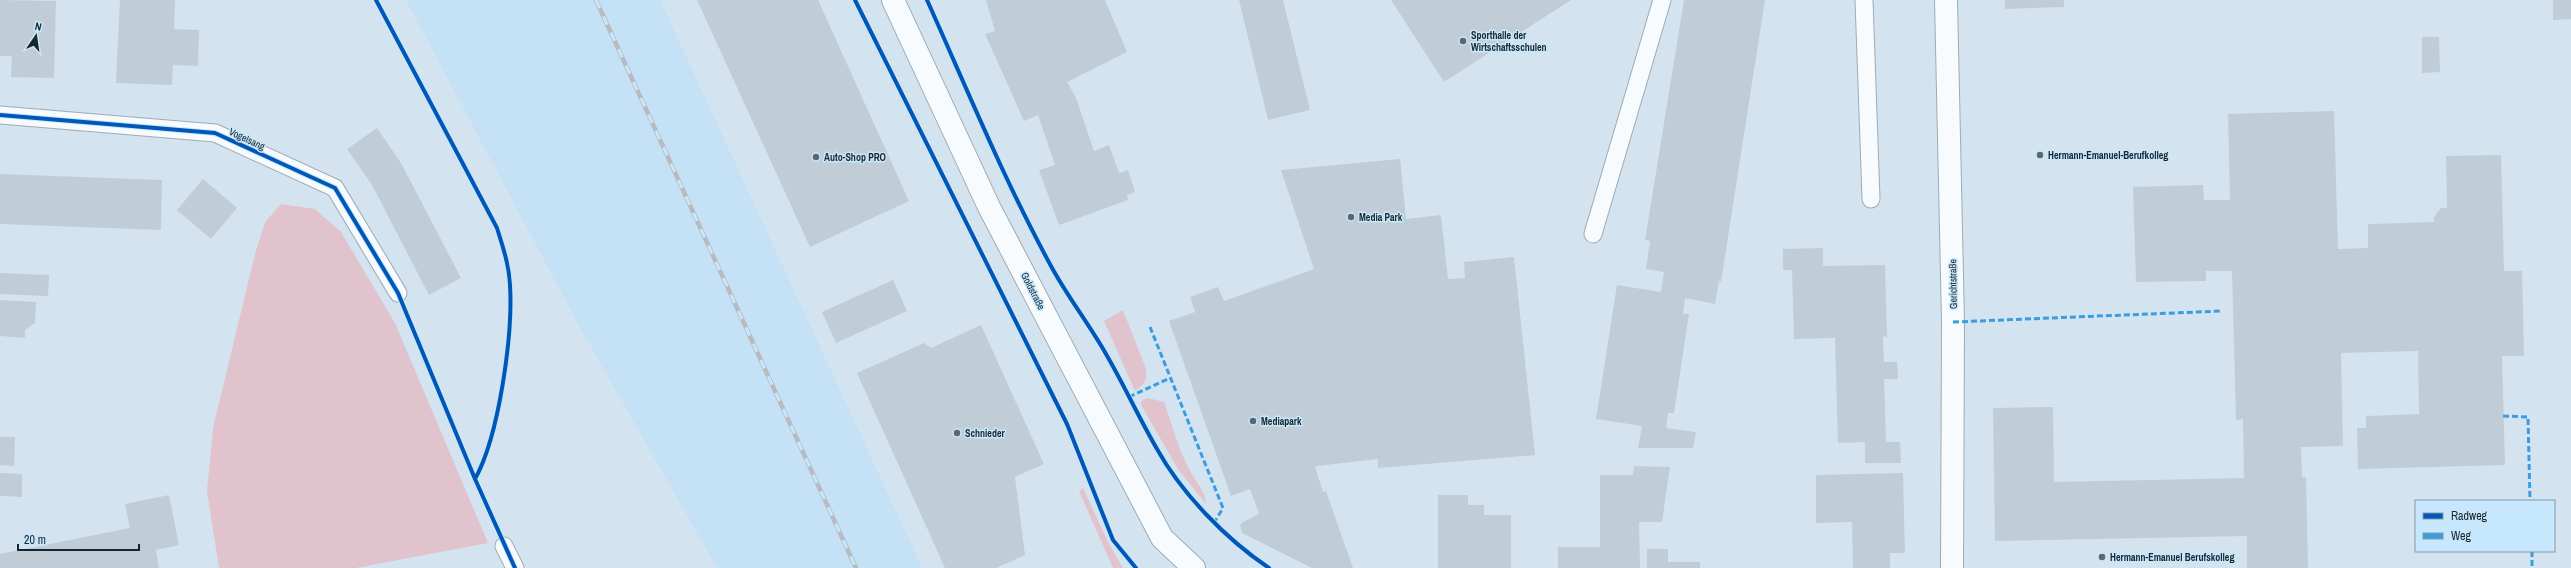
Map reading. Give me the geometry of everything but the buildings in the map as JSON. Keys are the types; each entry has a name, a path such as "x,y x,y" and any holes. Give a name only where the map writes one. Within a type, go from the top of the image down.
{"street":[{"name":"Goldstraße","path":"894,0 989,207 1162,538 1194,568"},
{"name":"Gerichtstraße","path":"1946,0 1953,322 1952,568"}],"lane":[{"path":"1593,234 1662,0"},
{"path":"1864,0 1870,199"},
{"name":"Vogelsang","path":"0,115 215,133 335,188 398,293"},
{"path":"504,546 515,568"}],"shaded area":[{"path":"406,0 660,0 922,568 717,568 578,324"},
{"path":"281,204 315,209 341,232 395,323 488,543 356,568 219,568 207,491 213,428 255,254 265,222"},
{"path":"1123,310 1146,369 1145,382 1135,391 1104,321"},
{"path":"1148,398 1164,402 1182,453 1189,469 1204,494 1206,504 1178,469 1141,405 1141,401"},
{"path":"1083,488 1111,548 1123,568 1113,568 1079,491"}],"railway":[{"path":"596,0 856,568"}],"marked path":[{"path":"1953,322 2222,311"},
{"path":"1150,327 1223,508 1214,523"},
{"path":"1129,397 1170,378"},
{"path":"2503,416 2528,417 2530,500"},
{"path":"2532,552 2532,568"}],"cycle path":[{"path":"376,0 497,228 507,263 510,285 510,306 507,357 503,385 491,438 484,460 475,479"},
{"path":"855,0 1067,424 1113,540 1136,568"},
{"path":"927,0 1017,201 1057,277 1106,354 1167,466 1192,499 1206,514 1237,544 1269,568"},
{"path":"0,115 215,133 335,188 398,293 475,479 515,568"}],"place":[{"name":"Sporthalle der Wirtschaftsschulen","path":"1463,41"},
{"name":"Hermann-Emanuel-Berufkolleg","path":"2040,155"},
{"name":"Auto-Shop PRO","path":"816,157"},
{"name":"Media Park","path":"1351,217"},
{"name":"Mediapark","path":"1253,421"},
{"name":"Schnieder","path":"957,433"},
{"name":"Hermann-Emanuel Berufskolleg","path":"2102,557"}]}
